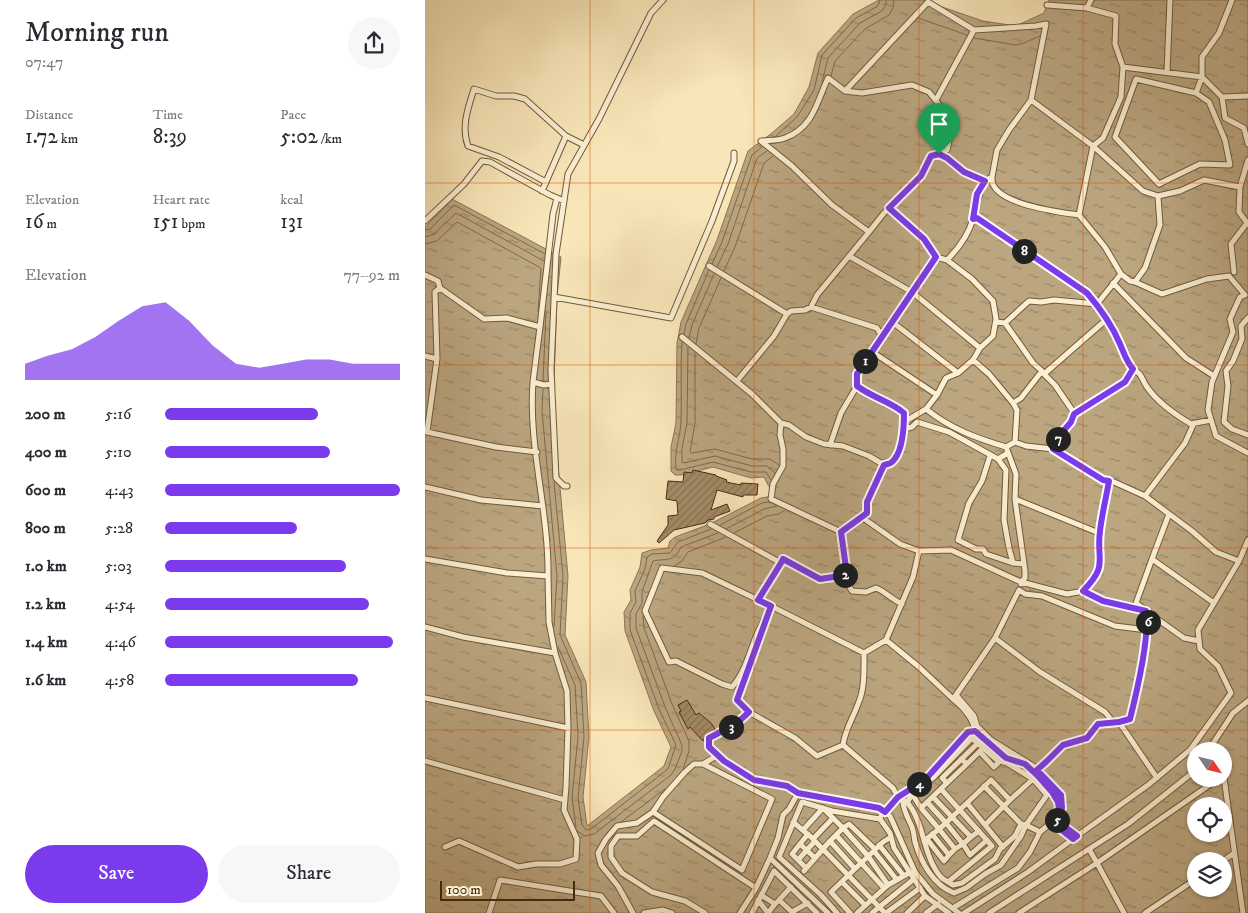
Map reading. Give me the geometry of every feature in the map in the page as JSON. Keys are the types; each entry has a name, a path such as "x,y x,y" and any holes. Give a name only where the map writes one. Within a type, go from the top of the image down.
{"lane":[{"path":"567,486 564,486 557,478 552,384 556,254 568,174 651,13 663,0"},
{"path":"1087,8 1091,0"},
{"path":"1167,72 1170,0"},
{"path":"1195,93 1202,77 1202,57 1219,33 1232,0"},
{"path":"845,91 928,2 974,30 1046,24 1031,100 997,150 991,182 998,193 1009,200 1079,215 1105,246 1121,274 1129,282 1135,282 1161,294 1207,279 1229,276 1245,295 1240,297 1230,319 1233,332 1214,376 1208,410 1216,436 1248,453"},
{"path":"1047,5 1087,8 1116,16 1115,44 1123,67 1121,97 1103,138 1093,146 1079,215"},
{"path":"935,100 974,30"},
{"path":"1123,67 1202,77 1222,97 1225,118 1244,128 1248,144"},
{"path":"737,381 775,336 787,314 791,311 805,310 811,307 817,295 889,208 921,176 931,156 947,150 951,131 945,111 929,92 912,85 861,93 845,91 828,78 815,113 800,129 785,138 761,141 792,166 832,205 869,232"},
{"path":"1136,79 1195,93 1209,102 1225,140 1230,165 1200,164 1159,184 1115,137 1136,79"},
{"path":"546,182 499,157 468,146 465,139 466,113 474,89 496,96 514,96 525,99 566,136 584,145"},
{"path":"1222,97 1248,96"},
{"path":"1031,100 1093,146 1143,191 1158,196 1180,191 1204,180 1240,187"},
{"path":"542,191 566,136"},
{"path":"554,297 671,318 712,221 734,162 733,153"},
{"path":"939,154 964,172 985,181"},
{"path":"1234,272 1231,244 1248,223 1239,212 1240,187 1248,160"},
{"path":"425,221 464,184 482,161 490,162 564,201"},
{"path":"947,260 962,244 973,219 977,194 985,181 992,178"},
{"path":"1135,282 1145,268 1160,225 1158,196"},
{"path":"445,847 459,841 518,867 536,864 560,864 576,859 577,839 564,810 568,728 567,691 555,653 549,622 549,576 533,418 533,382 553,214 557,198"},
{"path":"889,208 924,239 936,257 947,260 972,279 993,301 996,322 993,336 980,348 973,360 958,373 946,378 937,395 926,409 904,422"},
{"path":"973,219 977,218 1087,293 1107,319 1120,343 1127,363 1141,374 1146,386 1168,409 1191,424 1211,420"},
{"path":"849,256 912,292 980,348"},
{"path":"830,445 841,414 857,386 857,374 881,335 936,257"},
{"path":"709,266 787,314"},
{"path":"1097,304 1121,274"},
{"path":"425,275 438,281 440,288 483,319 507,318 540,327"},
{"path":"1113,283 1186,358 1214,376"},
{"path":"440,288 435,292 437,359 427,432 496,447 537,452"},
{"path":"1005,323 1029,301 1054,300 1097,304"},
{"path":"811,307 877,328 881,335"},
{"path":"1248,318 1241,326 1242,339 1226,371 1227,386 1223,422 1232,429 1248,435"},
{"path":"1013,403 1021,398 1043,373 1107,319"},
{"path":"891,321 958,373"},
{"path":"996,322 1005,323 1033,363 1055,385 1074,414"},
{"path":"682,337 752,394 781,423 789,425 806,437 830,445 843,446 869,456 884,465"},
{"path":"871,351 937,395"},
{"path":"425,356 437,359"},
{"path":"973,360 989,374 1017,410 1015,442 998,459"},
{"path":"1053,449 1059,436 1071,422 1074,414 1125,382 1133,369"},
{"path":"533,382 544,385 552,384"},
{"path":"841,532 863,518 867,513 867,502 884,465 892,462 899,448 904,429 904,413 895,405 870,396 857,386"},
{"path":"926,409 942,422 1007,450 1016,474 1015,499 1025,578 1021,582 1019,590 995,638 955,697"},
{"path":"904,429 912,427 917,422 949,432 998,459 1005,470 1004,520 1013,563"},
{"path":"781,423 779,435 783,449 783,466 773,484 771,499 841,532"},
{"path":"1145,496 1185,443 1194,423"},
{"path":"1015,442 1025,446 1053,449 1103,480 1145,496 1216,552 1239,561"},
{"path":"990,456 982,481 969,503 959,540 977,549 983,549 986,554 1013,563 1024,564"},
{"path":"863,518 900,544 919,551 951,550 1021,582 1067,594 1083,591 1095,580 1100,565 1099,533 1109,481"},
{"path":"425,487 481,500 543,506"},
{"path":"1015,499 1099,533"},
{"path":"1037,770 1063,745 1087,738 1098,724 1117,723 1130,719 1148,625 1146,611 1136,603 1169,514"},
{"path":"710,524 781,563"},
{"path":"841,532 847,583 853,590 866,592 876,588 885,591 890,599 901,604"},
{"path":"964,913 1028,872 1157,778 1190,750 1231,693 1218,666 1200,649 1198,630 1239,561 1248,540"},
{"path":"864,653 886,640 913,577 919,551"},
{"path":"758,600 783,559 820,579 847,575"},
{"path":"1152,559 1214,603"},
{"path":"425,560 549,576"},
{"path":"767,616 760,626 737,682 732,687 721,684 676,661 669,662 645,611 662,568 702,574 864,653"},
{"path":"1019,590 1025,594 1042,596 1115,626 1147,630"},
{"path":"1083,591 1103,601 1151,613 1184,638 1199,641"},
{"path":"771,606 737,700 749,712 795,738 817,756 843,745"},
{"path":"425,627 463,637 555,653"},
{"path":"995,638 1040,672 1105,712 1117,723 1157,778"},
{"path":"886,640 955,697 974,716 977,726 991,740 1033,766 1061,795 1062,808 1057,821 1075,838"},
{"path":"843,745 849,721 859,702 864,677 864,653"},
{"path":"955,697 974,724 975,731 1006,758 1025,764 1037,775 1049,793"},
{"path":"425,698 568,728"},
{"path":"1216,742 1233,713 1248,701"},
{"path":"749,712 736,724 709,738 709,747 724,761 754,780 787,786 798,793 879,808 884,811 890,816 915,872 933,894 959,913"},
{"path":"903,801 925,780 968,732 975,731"},
{"path":"880,819 884,811 903,801 933,778 972,738 982,750 1033,779 1058,802 1059,809 1051,822 1040,832 1030,852 1018,868 953,908"},
{"path":"947,783 942,778 978,743"},
{"path":"843,745 893,788 917,820 925,840 927,853 941,877 953,885 962,883 995,859 1049,793"},
{"path":"921,808 982,750"},
{"path":"703,764 718,755"},
{"path":"961,759 967,764"},
{"path":"425,761 565,800"},
{"path":"633,913 618,886 601,865 598,853 606,839 617,826 637,823 653,812 663,797 694,764 703,764 772,799 742,870 653,812"},
{"path":"989,913 1127,824 1187,777"},
{"path":"985,826 1033,779"},
{"path":"925,840 952,818 991,780 1010,800"},
{"path":"984,786 1023,825 1040,832"},
{"path":"1019,913 1097,863 1205,788"},
{"path":"1225,788 1243,913"},
{"path":"941,789 992,846 948,882"},
{"path":"740,913 756,888 770,858 778,838 783,815 789,809 798,793"},
{"path":"913,794 921,808 955,849"},
{"path":"933,796 971,837"},
{"path":"903,801 904,812 912,827 921,857 932,877 947,890 954,893 966,888 1001,865 1021,836 1023,825"},
{"path":"837,913 821,895 779,857 802,802 880,819 890,833 894,848 907,874"},
{"path":"927,802 963,844 970,856 987,840"},
{"path":"967,803 1003,847"},
{"path":"823,808 868,856 886,887"},
{"path":"806,868 792,854 823,808"},
{"path":"798,860 833,818"},
{"path":"705,913 685,900 652,892 622,873 611,857 611,846 618,836 637,836 654,821 756,888"},
{"path":"793,822 824,849 886,913 920,888"},
{"path":"1051,822 1075,838"},
{"path":"800,875 830,841 849,824 914,880 925,896 949,913"},
{"path":"937,869 955,849 979,831"},
{"path":"932,834 949,855"},
{"path":"836,835 886,887"},
{"path":"850,913 831,892 876,848 891,837"},
{"path":"925,840 944,861"},
{"path":"830,841 855,869"},
{"path":"800,844 815,858"},
{"path":"876,848 897,880"},
{"path":"1089,849 1124,913"},
{"path":"770,858 828,913"},
{"path":"751,913 774,871 817,913"},
{"path":"857,913 886,887 907,874"},
{"path":"489,913 500,880 601,896 614,913"},
{"path":"872,913 914,880"},
{"path":"842,882 865,905"},
{"path":"1145,913 1187,885"},
{"path":"758,900 768,913 791,887"},
{"path":"895,894 901,902"},
{"path":"761,895 777,902 792,913 808,903"},
{"path":"907,913 925,896"},
{"path":"920,901 927,912 938,904"},
{"path":"644,913 663,910 672,913"}],"water":[{"path":"879,0 922,0 983,21 1016,26 1044,13 1049,0 1248,0 1248,913 425,913 425,227 452,199 561,257 557,297 553,410 568,576 565,635 586,682 589,737 583,797 587,826 664,766 671,747 654,711 625,631 624,612 631,600 630,590 640,567 642,553 668,548 670,541 675,537 710,524 761,498 773,496 773,491 764,477 751,478 713,467 681,475 675,475 671,471 671,447 676,423 677,343 681,322 717,240 748,151 794,114 809,87 818,53 853,14"}],"building":[{"path":"693,470 716,475 727,480 726,482 741,485 741,483 758,484 757,495 743,495 743,497 717,490 711,510 727,504 730,511 714,517 714,519 708,520 705,523 674,530 659,543 657,541 668,525 668,516 678,515 677,501 666,499 668,481 683,482 684,472 692,473"},
{"path":"687,700 696,715 699,713 715,729 706,735 703,741 690,727 688,729 679,712 681,711 678,705"}],"route":[{"path":"939,154 964,172 985,181 977,194 973,219 977,218 1087,293 1107,319 1120,343 1127,363 1133,369 1125,382 1074,414 1071,422 1059,436 1053,449 1103,480 1109,481 1099,533 1100,565 1095,580 1083,591 1103,601 1146,611 1148,625 1130,719 1098,724 1087,738 1063,745 1037,770 1061,795 1062,808 1057,821 1077,836 1073,839 1051,822 1055,819 1059,809 1058,802 1037,775 1025,764 1006,758 975,731 968,732 925,780 898,797 885,812 879,808 798,793 787,786 754,780 724,761 709,747 709,738 736,724 749,712 737,700 771,606 758,600 783,559 820,579 842,574 847,575 841,532 863,518 867,513 867,502 884,465 892,462 899,448 904,429 904,413 895,405 870,396 857,386 857,374 881,335 936,257 924,239 889,208 921,176 931,156 939,154"}]}
